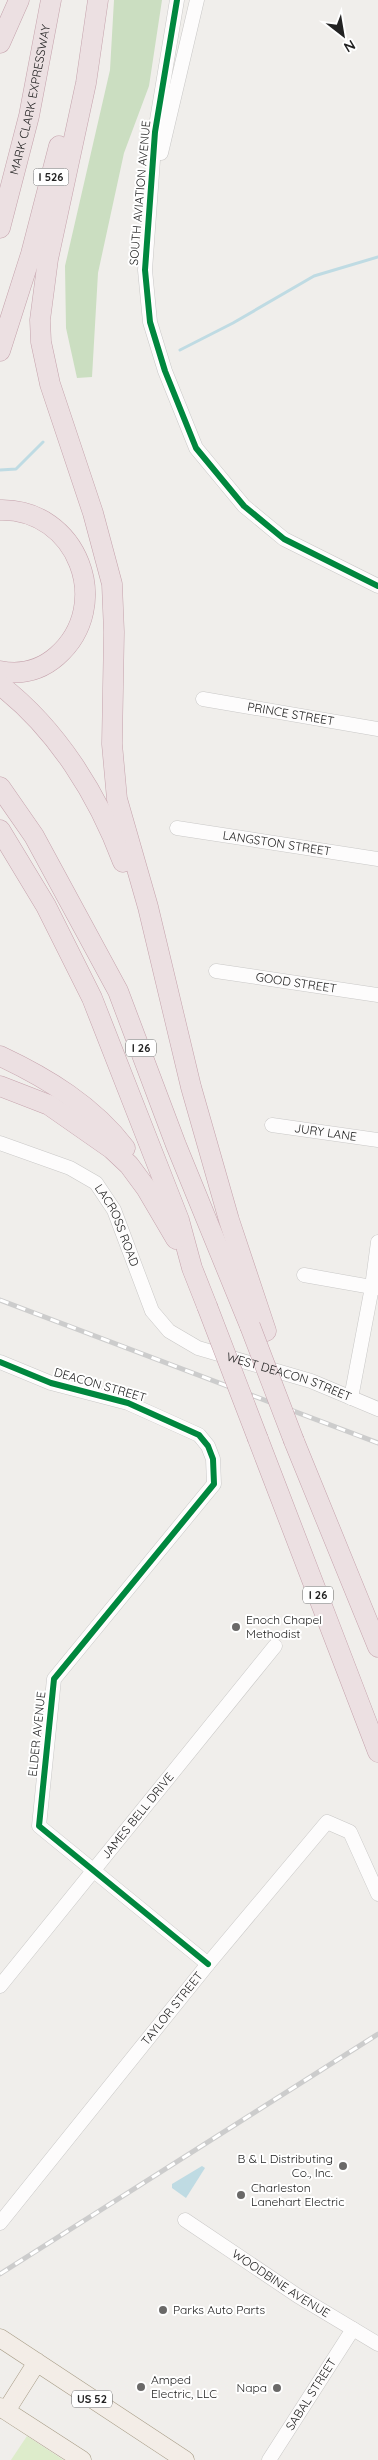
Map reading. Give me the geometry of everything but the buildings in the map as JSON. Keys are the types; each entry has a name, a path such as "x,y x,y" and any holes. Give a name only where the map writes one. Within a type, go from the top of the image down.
{"highway":[{"path":"0,43 18,0"},
{"name":"MARK CLARK EXPRESSWAY","path":"0,228 29,116 51,0"},
{"name":"I 526","path":"0,351 31,254 58,151 88,0"},
{"path":"98,0 86,83 48,259 40,320 41,342 50,384 93,513 112,584 114,632 112,744 117,799 148,907 210,1154 258,1329"},
{"path":"0,510 22,512 56,529 74,552 85,585 85,599 80,626 74,638 64,649 39,668 10,673 0,671"},
{"path":"0,685 43,726 68,757 95,800 121,856 160,960"},
{"name":"I 26","path":"0,787 34,836 118,991 176,1145 258,1329 305,1474 378,1647"},
{"name":"I 26","path":"0,830 58,928 92,998 179,1220 192,1268 378,1752"},
{"path":"0,1056 54,1084 88,1110 118,1139 145,1174 158,1196 172,1232"},
{"path":"0,1086 49,1105 112,1149 129,1166 146,1188 192,1268"}],"main road":[{"name":"US 52","path":"0,2338 185,2460"},
{"path":"37,2362 3,2409 78,2459"}],"street":[{"name":"SOUTH AVIATION AVENUE","path":"177,0 155,132 148,204 145,270 150,322 164,371 196,448 244,506 284,539 378,586"},
{"name":"SOUTH AVIATION AVENUE","path":"148,204 197,0"},
{"name":"PRINCE STREET","path":"203,700 378,729"},
{"name":"LANGSTON STREET","path":"177,828 378,859"},
{"name":"GOOD STREET","path":"216,971 378,995"},
{"name":"JURY LANE","path":"272,1125 378,1140"},
{"name":"LACROSS ROAD","path":"0,1143 68,1168 96,1183 114,1210 152,1310 169,1331 198,1348"},
{"path":"351,1398 375,1287 378,1242"},
{"path":"304,1276 375,1287"},
{"name":"WEST DEACON STREET","path":"198,1348 311,1381 378,1409"},
{"name":"DEACON STREET","path":"0,1362 51,1383 128,1403 199,1435 208,1446 213,1459 214,1484"},
{"name":"ELDER AVENUE","path":"208,1964 39,1826 54,1679 214,1484"},
{"name":"JAMES BELL DRIVE","path":"0,1985 275,1646"},
{"name":"TAYLOR STREET","path":"0,2223 208,1964 327,1822 350,1832 378,1894"},
{"name":"WOODBINE AVENUE","path":"185,2220 298,2296 378,2344"},
{"name":"SABAL STREET","path":"269,2460 353,2329"}],"green space":[{"path":"114,0 162,0 149,86 124,153 98,273 92,377 77,378 66,328 65,266 110,70"},
{"path":"27,2436 59,2457 63,2460 11,2460"}],"water":[{"path":"202,2166 205,2168 186,2198 172,2188 172,2184"}],"waterway":[{"path":"180,350 233,323 314,276 378,257"},
{"path":"0,470 16,469 43,442"}],"railway":[{"path":"0,1300 378,1443"},
{"path":"0,2274 378,2034"}],"cycle path":[{"path":"177,0 155,132 145,270 150,322 165,371 196,448 244,506 284,539 378,586"},
{"path":"0,1362 51,1383 128,1403 199,1435 208,1446 213,1459 214,1484 54,1679 39,1826 208,1964"}],"place":[{"name":"Enoch Chapel Methodist","path":"236,1627"},
{"name":"B & L Distributing Co., Inc.","path":"343,2166"},
{"name":"Charleston Lanehart Electric","path":"241,2195"},
{"name":"Parks Auto Parts","path":"163,2310"},
{"name":"Amped Electric, LLC","path":"141,2387"},
{"name":"Napa","path":"277,2388"}]}
